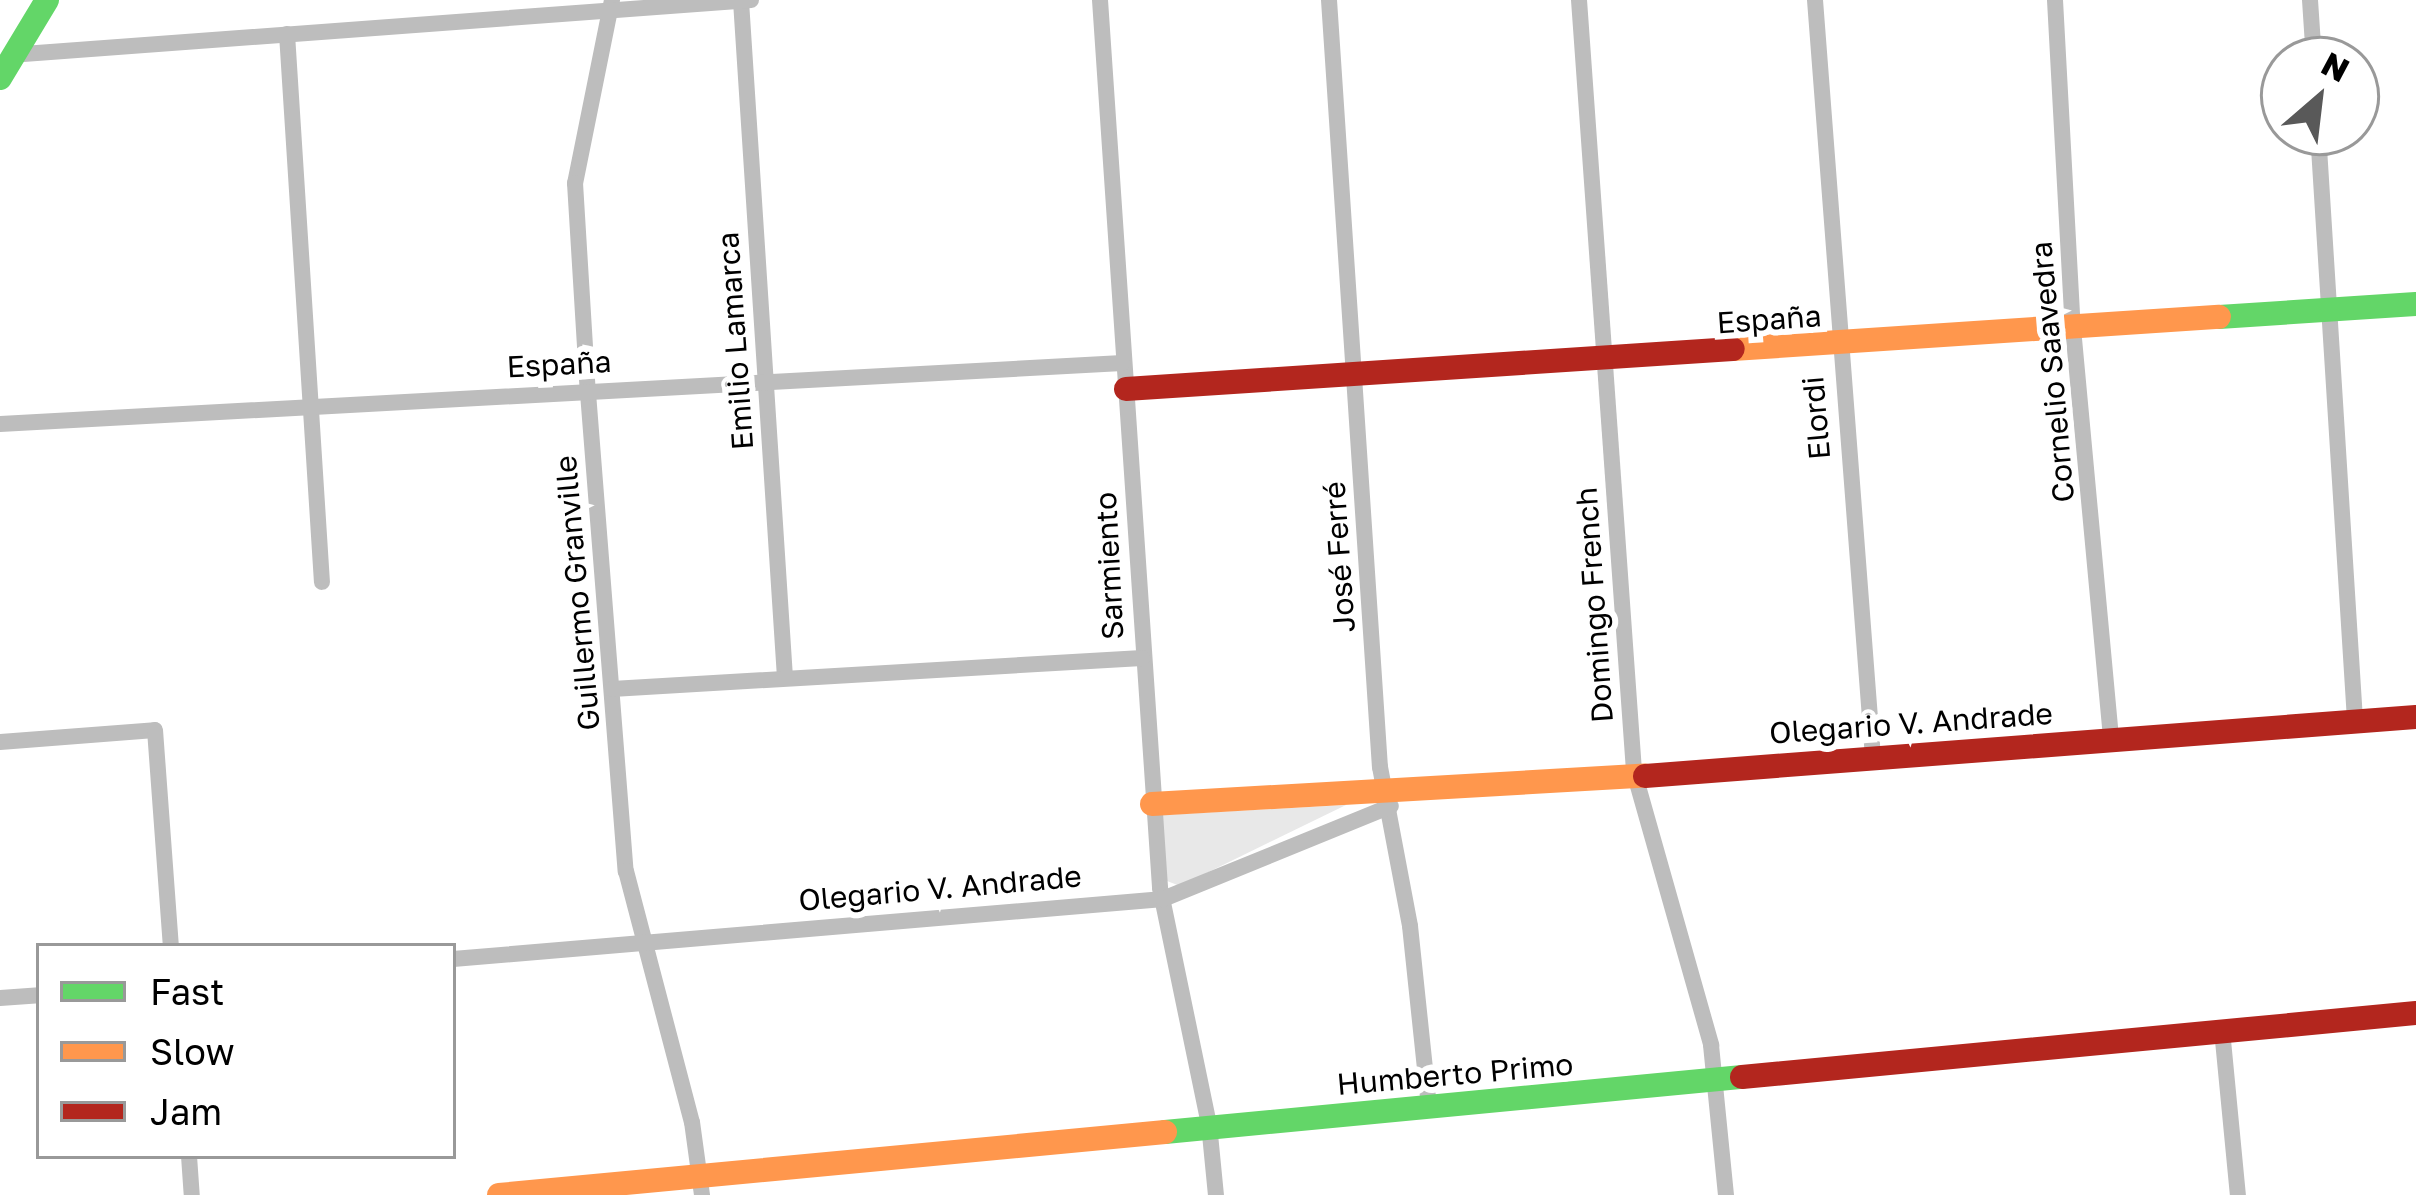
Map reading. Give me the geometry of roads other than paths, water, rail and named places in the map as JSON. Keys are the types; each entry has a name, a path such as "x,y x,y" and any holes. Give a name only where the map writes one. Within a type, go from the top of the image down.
{"street":[{"path":"0,77 7,55 47,0"},
{"path":"7,55 611,5 751,0"},
{"name":"Sarmiento","path":"1100,0 1152,804 1163,899 1209,1124 1216,1195"},
{"name":"José Ferré","path":"1329,0 1385,801 1410,926 1429,1107"},
{"name":"Domingo French","path":"1579,0 1634,772 1717,1080 1726,1195"},
{"name":"Elordi","path":"1814,0 1836,344 1873,758"},
{"name":"Cornelio Saavedra","path":"2055,0 2073,328 2111,738"},
{"path":"2310,0 2312,36"},
{"name":"Emilio Lamarca","path":"741,1 784,677"},
{"name":"Guillermo Granville","path":"611,5 575,183 588,393 626,871 701,1185"},
{"path":"287,34 322,581"},
{"path":"2319,156 2354,720"},
{"name":"España","path":"0,424 764,381 1124,376 1354,379 2416,304"},
{"path":"612,689 1142,658"},
{"name":"Olegario V. Andrade","path":"456,958 1163,899 1385,801 1411,794 1634,772 2416,717"},
{"path":"0,742 155,730 170,943"},
{"name":"Olegario V. Andrade","path":"1152,804 1385,801"},
{"path":"0,998 36,995"},
{"name":"Humberto Primo","path":"499,1195 701,1185 1209,1124 2416,1013"},
{"path":"2222,1030 2238,1195"},
{"path":"189,1159 192,1195"}]}
